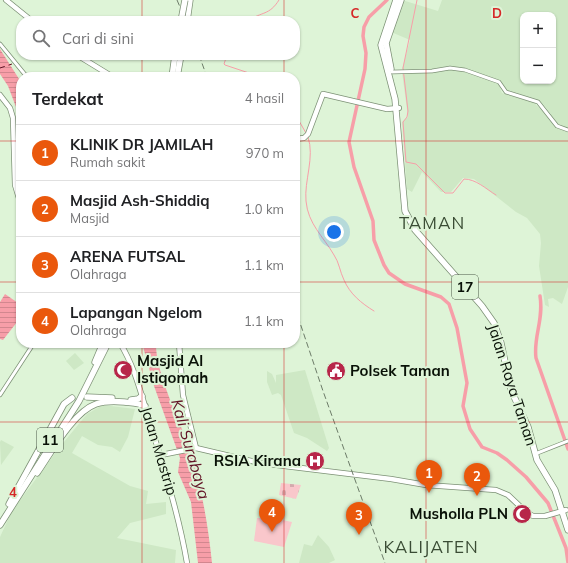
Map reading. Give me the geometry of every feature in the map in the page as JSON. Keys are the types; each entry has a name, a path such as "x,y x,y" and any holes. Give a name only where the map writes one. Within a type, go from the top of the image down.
{"highway":[{"name":"Jalan Raya Taman","path":"396,0 381,45 398,107"},
{"name":"Jalan Raya Taman","path":"401,0 386,43 398,107 406,202 410,216 421,234 485,305 496,322 503,339 512,386 528,421 536,454 558,487 561,511"},
{"path":"182,16 187,1"},
{"path":"187,1 187,16"},
{"path":"173,72 174,60"},
{"path":"178,72 180,60"},
{"name":"11","path":"0,520 92,374 102,348"},
{"name":"11","path":"0,526 92,374 105,348"},
{"path":"87,397 136,400 142,396"},
{"path":"8,506 64,404 72,398"},
{"path":"14,502 76,419 86,409 95,404 109,401 137,403 145,406"},
{"name":"17","path":"561,511 568,518"},
{"name":"17","path":"561,511 568,530"}],"main road":[{"path":"6,0 26,16"},
{"path":"85,60 105,72"},
{"path":"300,139 307,136 322,94 386,109 398,107"},
{"path":"0,95 10,108 13,121 16,190"},
{"name":"Jalan Mastrip","path":"124,348 132,364 161,456 178,517 187,563"},
{"path":"179,348 183,394 194,449"},
{"path":"161,456 168,453 194,449 260,463 347,475 391,479 438,486 493,490 508,495 530,515 539,516 561,511"}],"street":[{"path":"0,44 23,72"},
{"path":"392,72 432,71 459,68 499,82 506,92 538,102 557,126 568,130"},
{"path":"0,395 31,348"},
{"path":"536,454 566,442"}],"shaded area":[{"path":"402,0 438,11 442,0 568,0 568,287 562,304 553,298 548,299 549,307 545,305 539,266 541,243 540,234 527,218 516,212 474,179 463,178 451,192 441,192 422,172 412,192 407,189 402,122 408,117 402,72 431,73 449,69 458,70 495,83 499,85 502,93 533,102 549,117 551,114 543,104 535,99 506,91 501,82 458,67 448,66 433,69 402,69 410,40 391,32"},
{"path":"0,49 16,74 16,107 8,86 0,74"},
{"path":"5,294 16,302 16,323 3,340 0,339 0,302"},
{"name":"Kali Surabaya","path":"143,348 156,348 163,381 189,447 197,475 206,519 212,563 198,563 191,502 178,472 180,458 154,386"},
{"path":"75,353 84,363 74,370 66,361"},
{"path":"305,370 329,448 327,451 307,438 294,433 281,395 278,393 272,395 267,382 267,371 272,374 276,383 276,375"},
{"path":"101,406 135,409 128,437 120,452 112,447 98,445 82,436 72,453 130,486 148,491 146,504 166,502 166,514 130,523 117,538 176,550 175,563 0,563 0,537 12,511 59,448 87,414"},
{"path":"1,440 14,447 1,465 0,442"},
{"path":"318,535 329,547 335,560 329,563 299,563 304,544 312,546"}],"green space":[{"path":"281,483 301,485 296,499 279,495"},
{"path":"257,518 272,518 292,522 284,547 254,541"}],"waterway":[{"path":"257,16 272,9 279,0"},
{"path":"387,0 369,17 364,27 363,36 366,53 365,69 349,142 354,167 373,221 374,240 384,265 389,273 405,284 441,297 449,304 457,328 467,383 463,406 470,429 482,447 497,453 507,460 526,477 548,503 566,548 568,563"},
{"path":"417,0 403,68 408,111 407,117 403,122 406,162 416,164 445,193 453,193 464,179 468,179 477,182 496,195"},
{"path":"225,60 225,65 246,72"},
{"path":"300,123 306,133"},
{"path":"308,137 310,145 310,161 306,185 307,209 317,230 336,258 349,290 360,301 374,311"},
{"path":"540,296 541,313 535,350 536,358 568,449"}],"ferry route":[{"path":"0,68 12,64"}],"railway":[{"path":"177,0 184,16"},
{"path":"201,60 205,72"},
{"path":"300,323 385,563"}],"place":[{"name":"Masjid Al Istiqomah","path":"123,370"},
{"name":"Polsek Taman","path":"336,371"},
{"name":"RSIA Kirana","path":"315,461"},
{"name":"KLINIK DR JAMILAH","path":"429,493"},
{"name":"Masjid Ash-Shiddiq","path":"477,496"},
{"name":"Musholla PLN","path":"522,514"},
{"name":"Lapangan Ngelom","path":"272,532"},
{"name":"ARENA FUTSAL","path":"359,535"}],"district":[{"name":"TAMAN","path":"432,223"},
{"name":"KALIJATEN","path":"431,547"}]}
